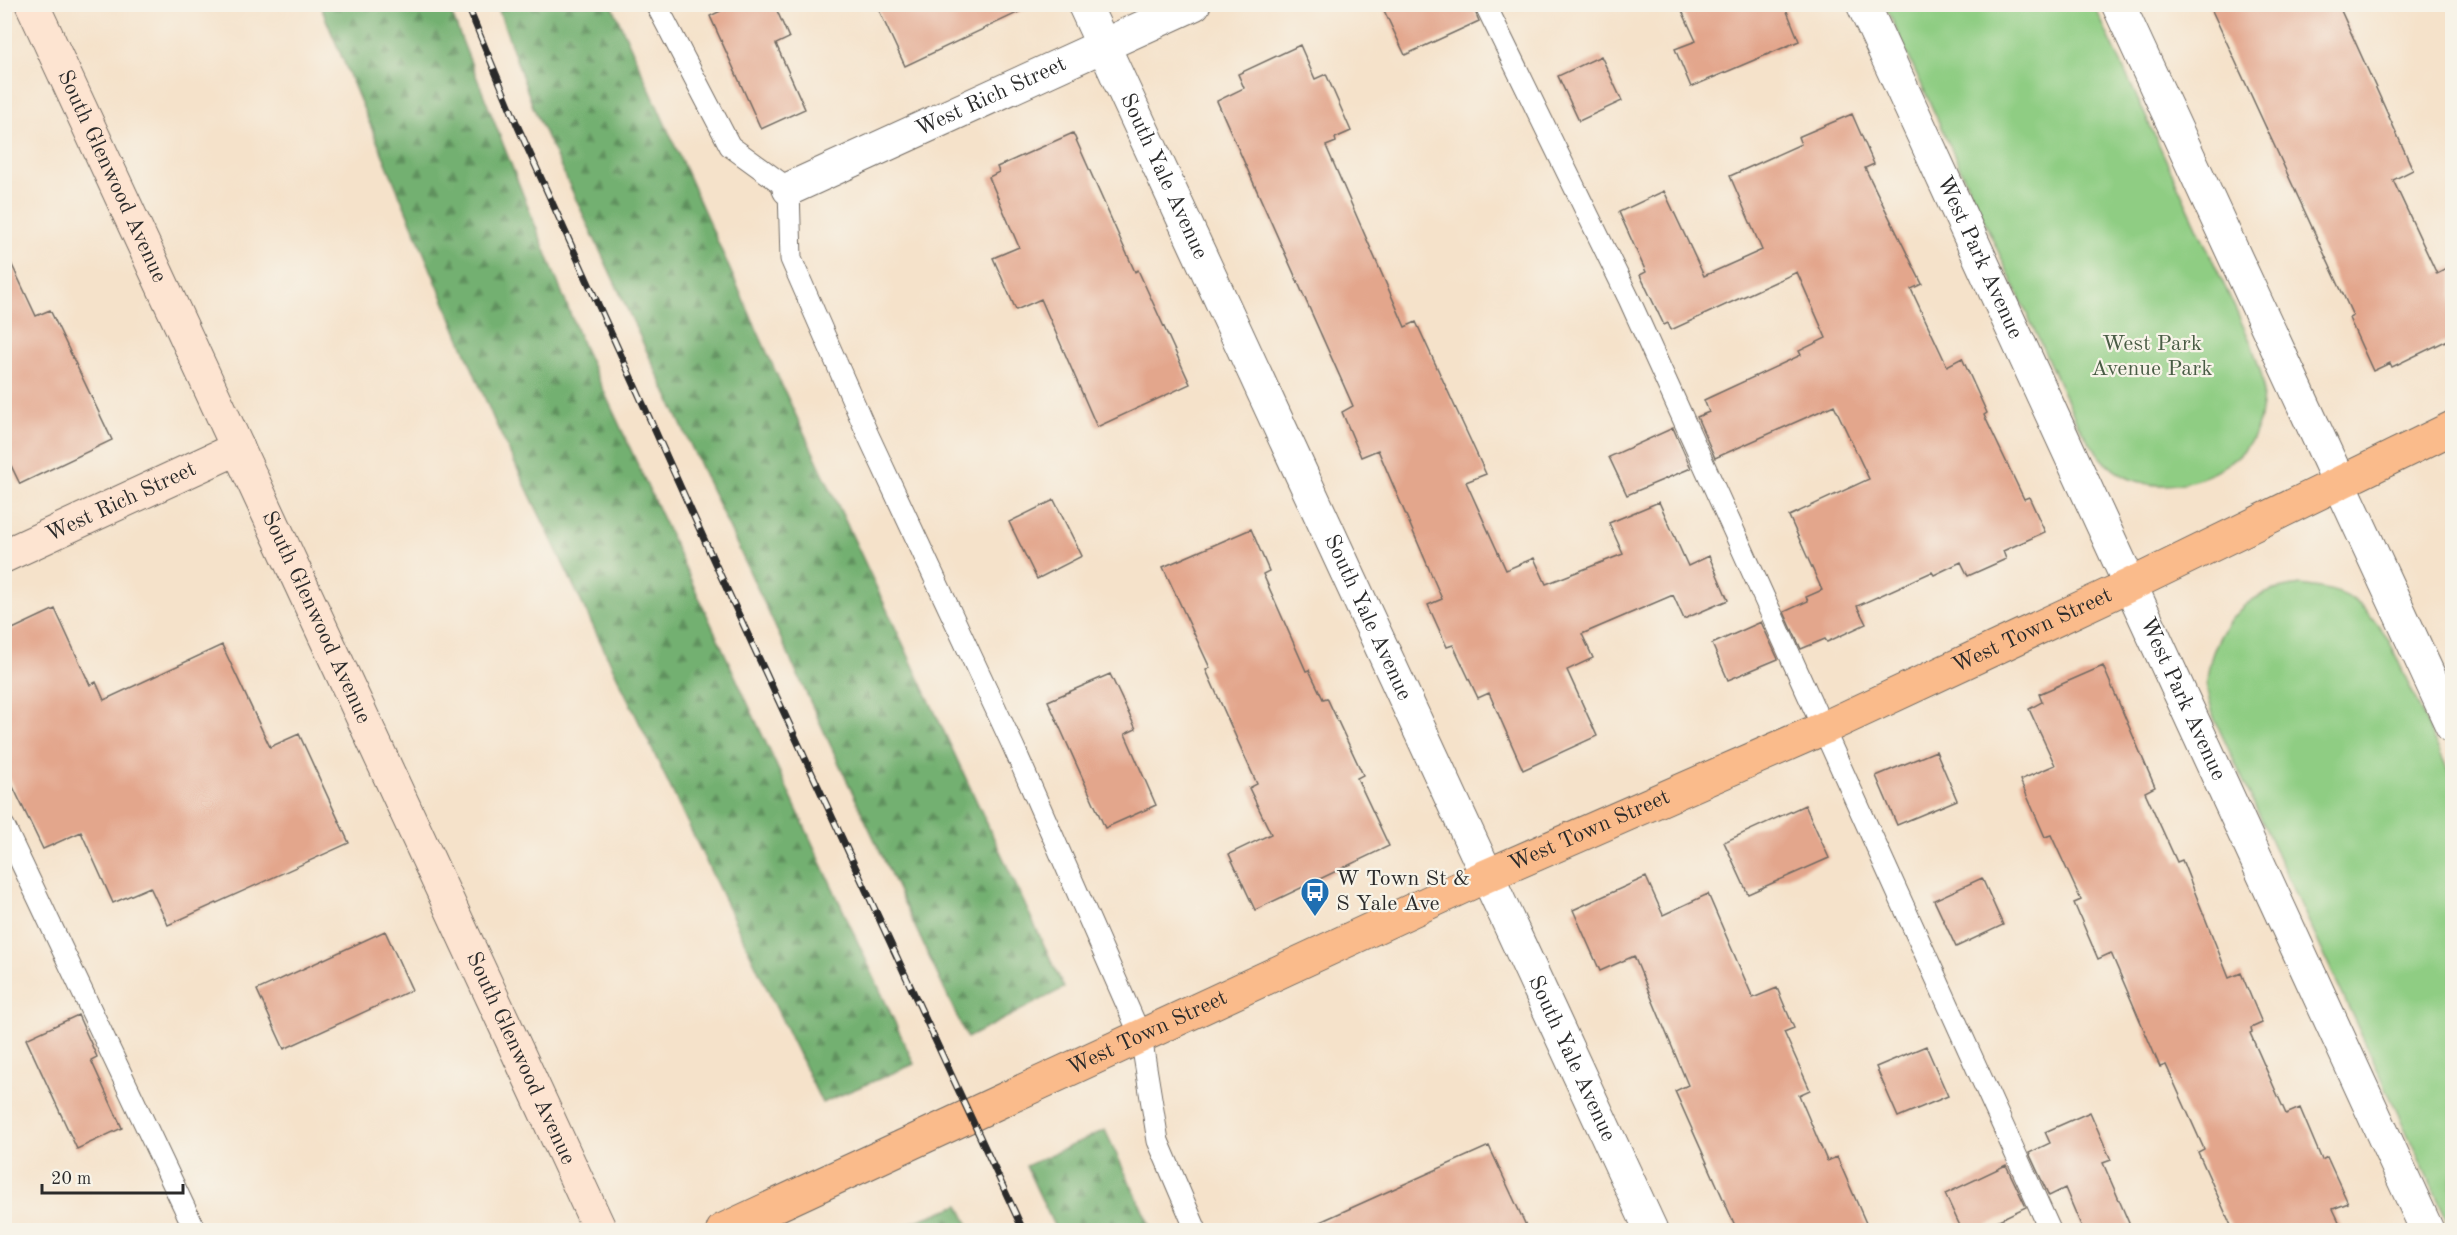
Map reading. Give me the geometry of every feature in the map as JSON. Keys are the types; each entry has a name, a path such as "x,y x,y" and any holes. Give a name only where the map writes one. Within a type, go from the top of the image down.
{"main road":[{"name":"West Town Street","path":"723,1230 1486,876 1824,728 2130,585 2452,428"}],"street":[{"name":"South Glenwood Avenue","path":"32,4 600,1230"},
{"name":"South Yale Avenue","path":"1084,4 1651,1230"},
{"name":"West Rich Street","path":"789,189 1194,4"},
{"name":"West Park Avenue","path":"1863,4 2427,1230"},
{"path":"2118,4 2452,726"},
{"name":"West Rich Street","path":"4,556 238,448"}],"lane":[{"path":"656,4 730,146 789,189 791,259 868,435 1014,748 1141,1037 1158,1141 1196,1230"},
{"path":"1485,4 1629,299 1824,728 1986,1093 2050,1230"},
{"path":"4,826 195,1230"}],"green space":[{"path":"320,5 448,5 583,346 914,1064 822,1103 494,420"},
{"path":"497,5 612,5 777,375 1064,988 967,1038 533,107"},
{"name":"West Park Avenue Park","path":"1885,5 2094,5 2252,345 2260,369 2263,392 2260,418 2250,442 2234,460 2206,476 2191,481 2159,485 2128,478 2105,462 2094,448 2078,425"},
{"path":"2301,585 2343,594 2361,606 2378,625 2388,639 2452,779 2452,1230 2214,718 2209,699 2207,687 2211,658 2224,630 2233,618 2255,598 2269,592"},
{"path":"1105,1130 1152,1230 1056,1230 1026,1166"},
{"path":"959,1205 971,1230 892,1230"}],"building":[{"path":"735,4 774,4 789,38 776,44 805,109 761,129 710,16"},
{"path":"876,4 1036,4 905,66"},
{"path":"1381,4 1472,4 1479,21 1405,55"},
{"path":"1679,4 1784,4 1799,41 1691,87 1675,49 1696,41"},
{"path":"2209,4 2338,4 2413,170 2393,180 2437,274 2452,266 2452,338 2392,367 2390,363 2373,371 2349,318 2353,316"},
{"path":"1300,45 1315,79 1326,74 1351,131 1335,138 1336,142 1326,146 1405,327 1416,322 1486,474 1466,482 1506,570 1534,558 1546,584 1623,554 1609,523 1659,502 1688,566 1709,556 1728,600 1684,619 1673,595 1582,634 1593,658 1567,670 1597,736 1523,770 1489,693 1478,698 1453,645 1447,647 1428,605 1442,599 1378,450 1361,457 1342,412 1353,406 1217,101 1244,88 1238,74"},
{"path":"1601,56 1622,101 1579,121 1558,76"},
{"path":"1852,114 1874,164 1865,168 1922,284 1911,289 1947,366 1962,358 1987,413 1984,415 2024,499 2029,497 2045,532 2003,551 2006,559 1968,576 1961,562 1934,575 1932,572 1857,606 1866,624 1827,642 1825,639 1801,649 1784,612 1808,601 1806,597 1822,590 1789,516 1869,479 1834,405 1715,458 1697,417 1709,412 1704,400 1801,355 1799,351 1826,338 1797,272 1671,330 1668,323 1664,325 1640,275 1646,272 1619,212 1664,191 1704,276 1762,250 1730,176 1801,144 1798,137"},
{"path":"1073,133 1135,272 1138,270 1190,384 1097,427 1041,299 1016,310 993,258 1019,247 989,177 999,172 997,167"},
{"path":"4,248 36,316 50,310 112,440 20,484 4,451"},
{"path":"1673,428 1691,468 1627,495 1609,457"},
{"path":"1054,500 1082,556 1037,579 1009,522"},
{"path":"1251,529 1269,571 1263,574 1306,671 1309,670 1323,699 1327,698 1363,775 1357,778 1389,846 1255,910 1229,854 1271,834 1249,788 1257,784 1206,670 1210,668 1163,567"},
{"path":"55,609 90,685 96,682 104,700 222,645 270,747 299,734 349,843 168,925 150,887 113,903 81,832 43,849 4,768 4,633"},
{"path":"1761,622 1778,659 1728,680 1712,644"},
{"path":"2103,666 2155,787 2145,792 2177,862 2182,860 2229,978 2241,973 2262,1023 2251,1028 2250,1033 2286,1114 2300,1108 2322,1160 2327,1157 2348,1203 2333,1209 2343,1230 2233,1230 2198,1152 2204,1149 2166,1065 2160,1067 2111,953 2098,959 2074,903 2081,900 2051,835 2045,837 2020,780 2055,765 2029,709 2042,702 2039,694"},
{"path":"1110,674 1136,729 1125,734 1156,805 1105,828 1048,701"},
{"path":"1936,751 1957,800 1897,825 1876,776"},
{"path":"1805,805 1829,858 1748,894 1724,842"},
{"path":"1646,877 1663,915 1708,894 1753,998 1777,988 1794,1028 1784,1032 1810,1090 1799,1095 1827,1161 1837,1157 1869,1230 1737,1230 1675,1091 1688,1085 1634,956 1600,971 1573,910"},
{"path":"1982,878 2003,925 1956,947 1934,900"},
{"path":"385,931 412,990 284,1049 257,990"},
{"path":"78,1015 97,1057 91,1060 122,1128 77,1149 26,1039"},
{"path":"1926,1046 1948,1096 1898,1117 1876,1067"},
{"path":"2090,1112 2111,1160 2103,1163 2132,1230 2083,1230 2065,1188 2049,1196 2029,1153 2050,1143 2045,1132"},
{"path":"1489,1146 1528,1230 1302,1230"},
{"path":"2006,1165 2026,1207 1978,1230 1962,1230 1945,1194"}],"railway":[{"path":"467,4 518,127 713,559 1023,1230"}],"place":[{"name":"W Town St & S Yale Ave","path":"1315,918"}]}
